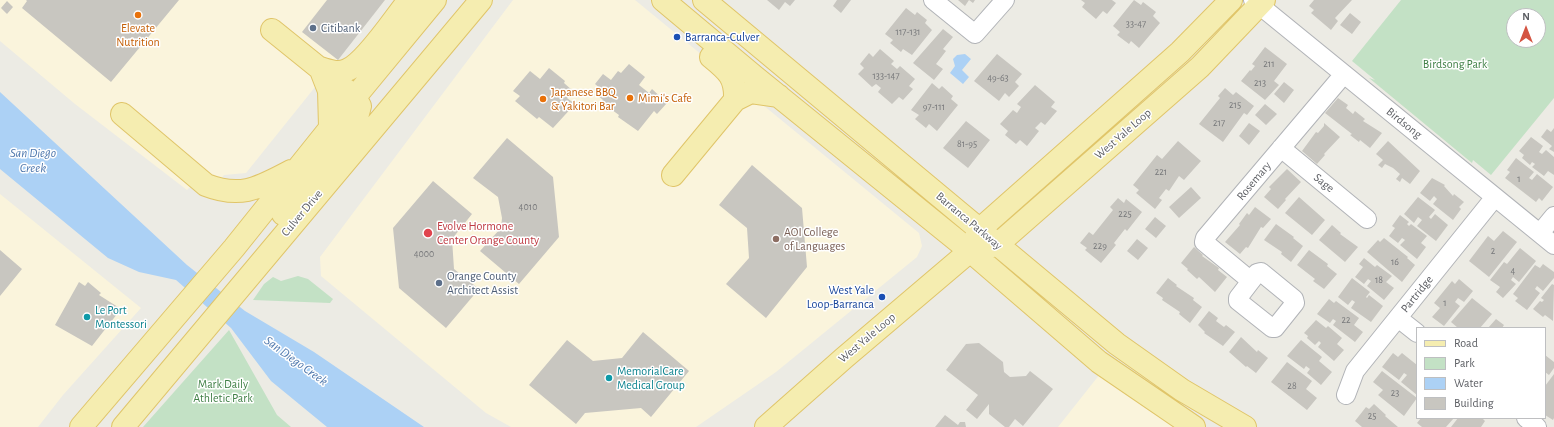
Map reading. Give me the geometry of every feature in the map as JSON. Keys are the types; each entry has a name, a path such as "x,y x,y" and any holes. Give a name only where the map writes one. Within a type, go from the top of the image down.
{"main road":[{"path":"320,68 332,72 346,71 358,64 406,4 413,0"},
{"path":"82,427 234,248 330,127 435,0"},
{"name":"Culver Drive","path":"123,427 211,320 481,0"},
{"path":"652,0 659,15 731,75 736,86 735,100"},
{"name":"Barranca Parkway","path":"663,0 970,251 1099,362 1194,427"},
{"name":"Barranca Parkway","path":"704,0 1117,344 1182,390 1245,427"},
{"name":"West Yale Loop","path":"766,427 844,358 970,251 979,230 1180,52 1231,0"},
{"name":"West Yale Loop","path":"970,251 997,245 1200,67 1259,2"},
{"path":"262,261 266,237 269,231 356,121 360,106 355,97 272,30"},
{"path":"320,68 329,92 330,127"},
{"path":"673,175 735,100 751,92 779,96"},
{"path":"122,114 206,185 220,190 241,192 259,186 299,166"}],"street":[{"path":"933,0 975,34 1005,0"},
{"name":"Birdsong","path":"1259,2 1344,74 1554,245"},
{"name":"Rosemary","path":"1251,280 1204,242 1205,238 1344,74"},
{"name":"Sage","path":"1281,148 1368,219"},
{"name":"Partridge","path":"1346,396 1354,371 1495,197"},
{"path":"1540,233 1554,216"},
{"path":"1398,318 1416,332"},
{"path":"1527,419 1538,427"}],"shaded area":[{"path":"0,0 385,0 246,173 224,175 207,196 192,185 187,190 75,104 0,41"},
{"path":"513,0 635,0 919,233 922,246 917,257 776,372 696,427 511,427 486,413 321,276 320,257"},
{"path":"0,194 141,308 63,395 38,427 0,427"},
{"path":"1100,374 1175,427 1058,427"}],"green space":[{"name":"Birdsong Park","path":"1401,0 1554,0 1554,98 1491,175 1473,160 1472,163 1369,78 1375,80 1352,61"},
{"path":"298,276 308,279 333,299 330,303 253,300 264,284 273,277 281,281"},
{"name":"Mark Daily Athletic Park","path":"229,330 277,415 291,427 143,427"}],"water":[{"path":"965,54 971,59 962,70 969,77 963,84 950,73 955,66 953,59 957,55"},
{"name":"San Diego Creek","path":"0,92 187,265 245,311 314,352 424,427 327,427 271,381 231,328 176,280 139,272 108,258 0,169"}],"building":[{"path":"26,0 179,0 111,82 22,8 27,1"},
{"path":"327,0 385,0 338,60 302,32"},
{"path":"767,0 795,0 790,6 785,2 779,10"},
{"path":"837,0 851,0 841,13 833,6"},
{"path":"958,0 969,0 965,6"},
{"path":"1081,0 1112,0 1116,3 1107,14 1103,11 1096,19 1082,7 1085,3"},
{"path":"1134,0 1141,5 1143,2 1156,12 1153,16 1160,23 1139,48 1131,41 1129,44 1117,35 1120,32 1113,26"},
{"path":"1314,0 1352,0 1335,18 1338,21 1331,30 1311,13 1314,10 1309,6"},
{"path":"7,1 13,7 7,14 1,8"},
{"path":"906,8 915,15 917,12 927,20 925,23 932,30 912,55 903,49 901,52 890,43 893,40 885,34"},
{"path":"1350,13 1361,22 1352,34 1340,25"},
{"path":"943,29 953,37 943,49 946,51 936,64 943,69 934,80 913,63"},
{"path":"1265,47 1287,64 1274,81 1279,85 1265,100 1241,81 1255,66 1252,64"},
{"path":"880,49 894,61 891,64 897,69 900,66 915,79 909,86 913,89 903,100 899,97 892,104 878,92 881,88 876,84 872,87 858,74 864,68 860,64 869,53 873,57"},
{"path":"997,54 1022,74 1015,82 1019,86 1009,97 1005,93 999,101 974,81"},
{"name":"Mimi's Cafe","path":"629,64 645,77 639,85 649,93 652,89 667,103 657,114 654,111 638,131 618,117 619,115 601,102 603,100 596,94 601,89 595,84 603,74 611,80 618,71 621,73"},
{"name":"Japanese BBQ & Yakitori Bar","path":"549,68 565,81 564,83 573,91 567,98 575,104 553,128 539,117 537,119 515,101 520,96 513,91 530,71 540,79"},
{"path":"1284,82 1294,90 1284,103 1274,94"},
{"path":"932,83 939,89 942,86 953,96 951,99 958,105 937,131 929,124 926,128 915,119 919,115 911,110"},
{"path":"1035,85 1055,102 1051,107 1057,111 1045,125 1041,122 1035,128 1039,131 1027,146 1020,140 1016,144 1005,135 1008,131 1000,124 1013,110 1017,113 1021,107 1017,104"},
{"path":"1225,88 1233,95 1236,92 1254,106 1247,115 1244,113 1223,142 1199,124 1220,98 1218,96"},
{"path":"1338,98 1348,105 1346,108 1353,114 1355,111 1365,119 1363,121 1382,133 1370,148 1360,140 1359,142 1350,135 1352,134 1325,113"},
{"path":"1265,104 1277,114 1266,125 1255,115"},
{"path":"966,121 990,140 968,168 943,148"},
{"path":"1249,123 1260,131 1249,145 1239,136"},
{"path":"1324,123 1340,137 1317,164 1302,151 1316,132 1318,133 1324,126"},
{"path":"1554,128 1554,152 1549,149 1552,146 1541,137 1547,129 1551,132"},
{"path":"1531,137 1543,146 1539,152 1542,154 1546,150 1554,157 1554,175 1548,171 1544,176 1532,167 1535,164 1532,162 1530,165 1522,158 1524,155 1519,151"},
{"path":"507,138 553,177 559,237 519,284 480,251 501,228 502,218 498,197 473,178"},
{"path":"1178,141 1201,161 1184,180 1179,176 1169,191 1166,189 1159,198 1162,200 1155,209 1136,193 1139,190 1133,185 1157,155 1162,159"},
{"path":"1388,141 1420,171 1410,184 1402,178 1400,182 1396,179 1400,174 1393,168 1385,164 1382,168 1378,165 1383,160 1376,154"},
{"path":"1516,158 1534,172 1529,178 1532,180 1537,174 1553,187 1542,201 1539,198 1536,202 1505,178 1510,172 1507,170"},
{"path":"752,165 802,208 807,267 766,318 726,284 749,258 747,228 719,205"},
{"path":"1287,169 1301,182 1278,209 1264,197 1271,189 1269,187"},
{"path":"1432,178 1445,185 1444,186 1453,196 1454,194 1464,202 1459,207 1461,209 1453,220 1433,204 1437,199 1434,196 1430,201 1420,193"},
{"path":"433,181 472,214 452,239 454,269 479,289 446,328 399,288 393,228"},
{"path":"1191,187 1201,198 1179,218 1169,207"},
{"path":"1299,197 1325,220 1312,235 1285,213"},
{"path":"1418,197 1435,210 1429,217 1431,219 1435,214 1448,225 1436,241 1417,226 1422,220 1418,217 1414,223 1404,214"},
{"path":"1118,198 1124,203 1126,199 1142,212 1127,231 1125,229 1114,243 1116,245 1101,263 1085,250 1087,248 1080,243 1089,232 1093,235 1113,210 1110,207"},
{"path":"1255,207 1271,219 1263,228 1261,227 1248,248 1246,247 1240,254 1225,242 1240,225 1239,224 1247,213 1249,215"},
{"path":"1400,215 1409,222 1407,224 1409,226 1411,224 1427,236 1421,243 1426,247 1417,259 1400,245 1405,240 1402,238 1398,243 1389,236 1395,228 1392,226"},
{"path":"1155,217 1166,226 1156,238 1145,229"},
{"path":"1276,224 1294,237 1293,238 1303,246 1291,262 1281,254 1282,252 1264,240"},
{"path":"1332,225 1341,233 1340,234 1358,247 1345,262 1319,240"},
{"path":"1503,231 1517,242 1489,277 1469,261 1488,236 1494,241"},
{"path":"1384,238 1408,257 1407,258 1415,265 1402,282 1367,252 1378,240 1380,242"},
{"path":"1137,239 1148,248 1138,260 1127,251"},
{"path":"1194,247 1203,255 1202,256 1219,268 1218,270 1227,277 1215,292 1199,277 1197,279 1181,263"},
{"path":"1520,248 1536,261 1519,282 1513,277 1511,280 1516,284 1503,298 1496,292 1500,287 1490,280 1504,262 1507,264"},
{"path":"0,250 22,269 0,296"},
{"path":"1309,250 1328,264 1327,266 1337,274 1324,289 1313,281 1315,279 1297,265"},
{"path":"1364,258 1375,267 1377,265 1392,276 1386,282 1394,288 1384,300 1367,286 1371,281 1368,279 1364,284 1355,277 1363,267 1359,264"},
{"path":"1543,264 1554,272 1554,278 1543,291 1537,286 1535,289 1540,293 1527,310 1515,301 1518,298 1513,294 1535,265 1540,268"},
{"path":"1168,278 1177,285 1176,286 1194,298 1193,300 1202,307 1190,323 1179,314 1180,312 1162,300 1163,298 1156,293"},
{"path":"1352,278 1370,292 1366,297 1367,298 1369,295 1383,306 1371,322 1351,308 1355,302 1352,300 1348,305 1338,297"},
{"path":"1459,279 1473,291 1464,302 1458,298 1455,302 1460,306 1444,326 1432,317 1440,308 1434,303 1452,281 1455,284"},
{"name":"Le Port Montessori","path":"79,282 85,286 88,282 101,293 99,295 121,309 92,346 55,325"},
{"path":"1552,284 1554,285 1553,321 1545,315 1543,317 1533,309 1540,301 1542,302 1544,300 1541,298"},
{"path":"1472,298 1492,314 1481,327 1457,327 1451,322"},
{"path":"1329,299 1334,303 1336,301 1359,318 1354,325 1363,332 1355,342 1333,325 1336,321 1333,319 1330,323 1317,314"},
{"path":"1209,311 1218,318 1216,321 1224,327 1226,325 1235,332 1223,346 1204,333 1205,332 1198,325"},
{"path":"1496,319 1504,325 1503,327 1489,327"},
{"path":"1316,320 1326,328 1328,326 1342,338 1337,344 1344,350 1334,361 1318,347 1321,343 1319,341 1315,345 1304,333"},
{"name":"MemorialCare Medical Group","path":"643,332 689,371 651,417 641,408 585,413 576,424 529,385 567,340 593,361 622,358"},
{"path":"1241,337 1257,352 1258,350 1268,358 1256,373 1247,366 1246,367 1229,352"},
{"path":"1301,340 1322,357 1319,361 1332,372 1321,385 1307,373 1310,369 1306,366 1304,369 1287,356"},
{"path":"979,343 1003,362 1004,372 1010,377 1026,376 1030,371 1053,389 1023,426 1015,419 1009,427 1005,427 989,414 989,404 977,419 966,410 978,395 946,370 966,344"},
{"path":"1393,353 1398,357 1402,353 1416,364 1416,394 1401,382 1407,375 1404,373 1399,380 1382,367"},
{"path":"1546,356 1554,362 1554,368 1549,375 1546,373"},
{"path":"1287,362 1312,381 1306,389 1317,398 1307,410 1271,382"},
{"path":"1382,371 1416,397 1416,399 1404,416 1378,395 1383,390 1373,382"},
{"path":"1554,374 1553,420 1546,416 1546,385"},
{"path":"1374,404 1398,427 1362,427 1355,421 1366,407 1369,409"},
{"path":"945,415 958,425 960,422 965,422 966,427 935,427"},
{"path":"1420,419 1453,419 1446,427 1422,427 1417,423"},
{"path":"1457,419 1483,419 1485,421 1481,427 1451,427"}],"place":[{"name":"Elevate Nutrition","path":"138,15"},
{"name":"Citibank","path":"313,28"},
{"name":"Barranca-Culver","path":"677,37"},
{"name":"Mimi's Cafe","path":"630,98"},
{"name":"Japanese BBQ & Yakitori Bar","path":"543,99"},
{"name":"Evolve Hormone Center Orange County","path":"428,233"},
{"name":"AOI College of Languages","path":"776,239"},
{"name":"Orange County Architect Assist","path":"439,283"},
{"name":"West Yale Loop-Barranca","path":"882,297"},
{"name":"Le Port Montessori","path":"87,317"},
{"name":"MemorialCare Medical Group","path":"609,378"}]}
